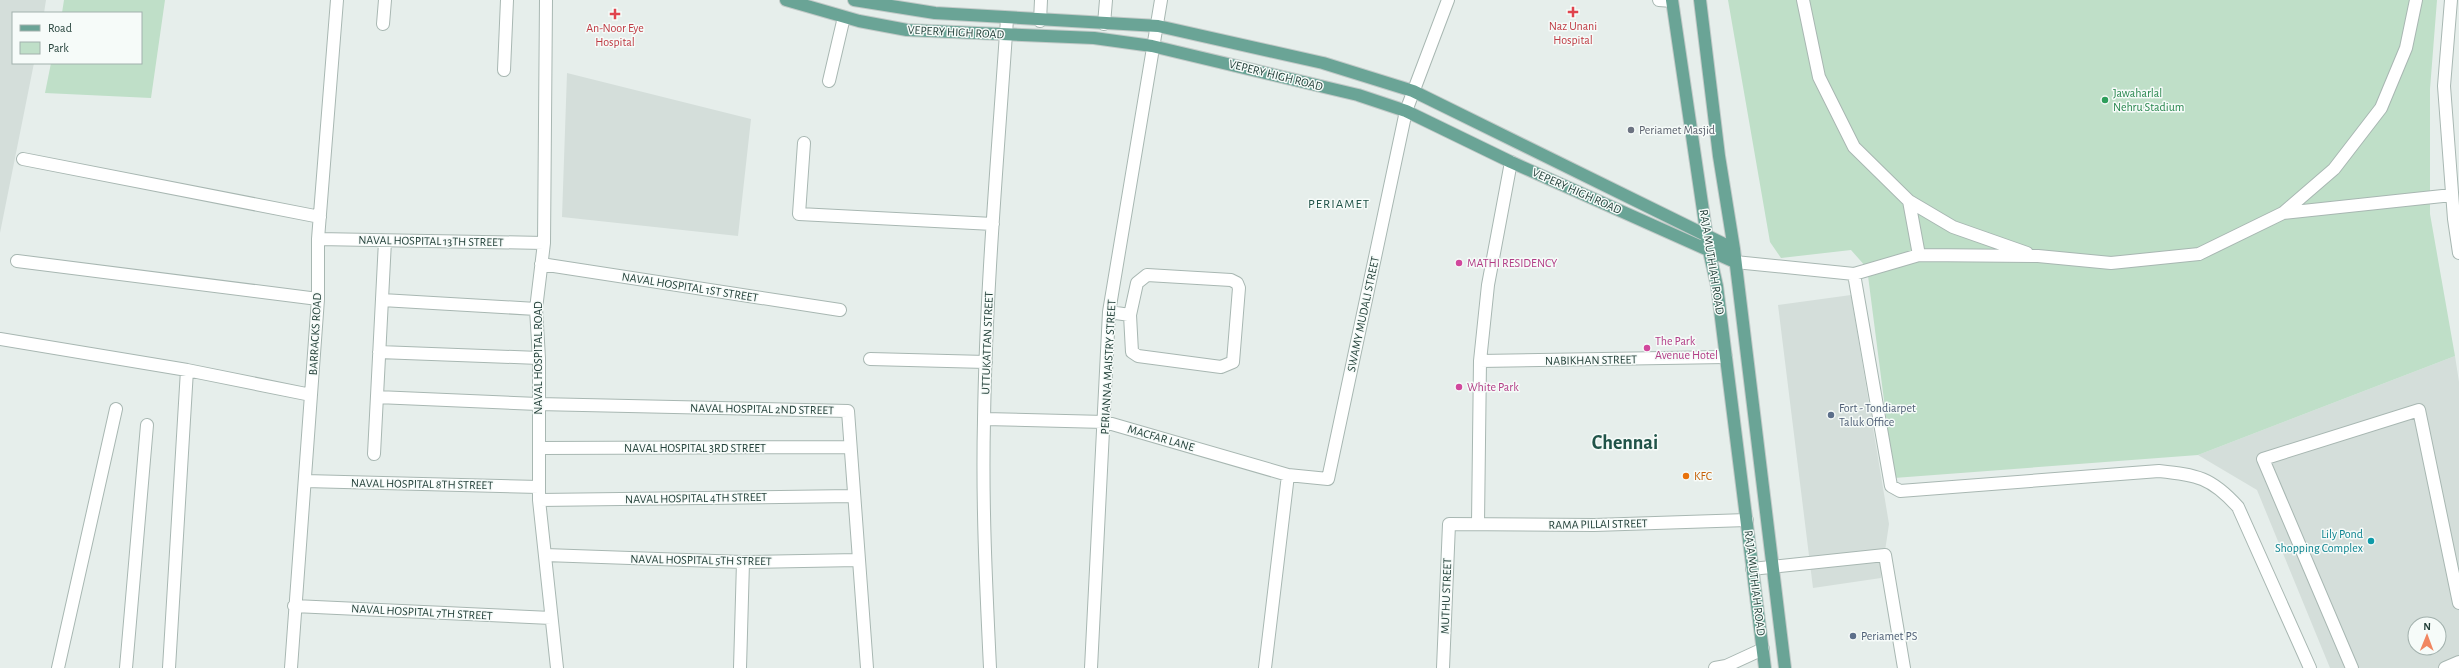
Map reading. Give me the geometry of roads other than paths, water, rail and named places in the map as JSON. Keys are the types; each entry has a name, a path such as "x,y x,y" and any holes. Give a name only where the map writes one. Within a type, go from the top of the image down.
{"main road":[{"name":"VEPERY HIGH ROAD","path":"786,0 844,17 907,30 1094,38 1152,46 1308,82 1406,111 1511,162 1735,262"},
{"name":"VEPERY HIGH ROAD","path":"854,0 935,14 1040,21 1158,26 1323,63 1413,92 1734,249"},
{"name":"RAJA MUTHIAH ROAD","path":"1700,0 1719,156 1734,249 1785,668"},
{"name":"RAJA MUTHIAH ROAD","path":"1672,1 1707,236 1717,286 1765,668"}],"street":[{"name":"BARRACKS ROAD","path":"290,668 312,395 318,299 318,239 337,0"},
{"path":"383,24 385,0"},
{"path":"504,70 507,0"},
{"name":"NAVAL HOSPITAL ROAD","path":"546,0 544,243 536,309 539,358 539,500 557,668"},
{"path":"1040,21 1041,0"},
{"path":"1104,24 1106,0"},
{"name":"PERIANNA MAISTRY STREET","path":"1091,668 1109,312 1152,46 1158,26 1161,0"},
{"path":"1406,111 1448,0"},
{"path":"1659,0 1672,1"},
{"path":"1803,0 1819,77 1854,147 1909,201 1954,227 2038,256"},
{"path":"1735,262 1854,274 1919,255 2038,256 2110,263 2199,254 2283,213 2334,169 2381,108 2406,48 2416,0"},
{"path":"2451,0 2444,86 2452,195 2459,254"},
{"path":"829,81 844,17"},
{"name":"UTTUKATTAN STREET","path":"990,668 984,549 984,419 993,224 1006,19"},
{"name":"SWAMY MUDALI STREET","path":"1288,475 1328,479 1406,111"},
{"path":"804,143 799,214 993,224"},
{"path":"23,159 320,217"},
{"path":"1478,523 1480,361 1488,285 1511,162"},
{"path":"2283,213 2452,195"},
{"path":"1909,201 1919,255"},
{"name":"NAVAL HOSPITAL 13TH STREET","path":"318,239 544,243"},
{"path":"374,454 385,241"},
{"path":"17,261 318,299"},
{"name":"NAVAL HOSPITAL 1ST STREET","path":"541,264 840,310"},
{"path":"1854,274 1891,486 1900,491 2159,471 2185,474 2207,480 2225,492 2238,507 2310,668"},
{"path":"1147,275 1231,280 1236,283 1239,288 1233,362 1221,366 1138,356 1132,352 1130,347 1130,315 1137,283 1147,275"},
{"path":"382,300 536,309"},
{"path":"1109,312 1130,315"},
{"path":"0,339 187,370 312,395"},
{"path":"379,352 539,358"},
{"name":"NABIKHAN STREET","path":"1480,361 1726,357"},
{"path":"870,359 986,362"},
{"path":"169,668 187,370"},
{"path":"377,397 538,404"},
{"name":"NAVAL HOSPITAL 2ND STREET","path":"538,404 848,411 853,496 867,668"},
{"path":"58,668 116,409"},
{"path":"2352,668 2263,459 2420,410 2459,603"},
{"name":"MACFAR LANE","path":"984,419 1104,422 1288,475"},
{"path":"126,668 147,425"},
{"name":"NAVAL HOSPITAL 3RD STREET","path":"540,448 850,447"},
{"path":"1265,668 1288,475"},
{"name":"NAVAL HOSPITAL 8TH STREET","path":"305,482 539,487"},
{"name":"NAVAL HOSPITAL 4TH STREET","path":"539,500 853,496"},
{"name":"RAMA PILLAI STREET","path":"1449,524 1594,525 1747,520"},
{"name":"MUTHU STREET","path":"1443,668 1449,524"},
{"name":"NAVAL HOSPITAL 5TH STREET","path":"544,555 743,562 858,560"},
{"path":"1752,569 1773,565 1822,563 1886,555 1904,668"},
{"path":"740,668 743,562"},
{"name":"NAVAL HOSPITAL 7TH STREET","path":"294,606 551,618"},
{"path":"1722,668 1763,649"},
{"path":"2445,668 2459,662"}],"place":[{"name":"Naz Unani Hospital","path":"1573,12"},
{"name":"An-Noor Eye Hospital","path":"615,14"},
{"name":"Jawaharlal Nehru Stadium","path":"2105,100"},
{"name":"Periamet Masjid","path":"1631,130"},
{"name":"MATHI RESIDENCY","path":"1459,263"},
{"name":"The Park Avenue Hotel","path":"1647,348"},
{"name":"White Park","path":"1459,387"},
{"name":"Fort - Tondiarpet Taluk Office","path":"1831,415"},
{"name":"KFC","path":"1686,476"},
{"name":"Lily Pond Shopping Complex","path":"2371,541"},
{"name":"Periamet PS","path":"1853,636"}],"district":[{"name":"PERIAMET","path":"1339,204"},
{"name":"Chennai","path":"1625,443"}]}
